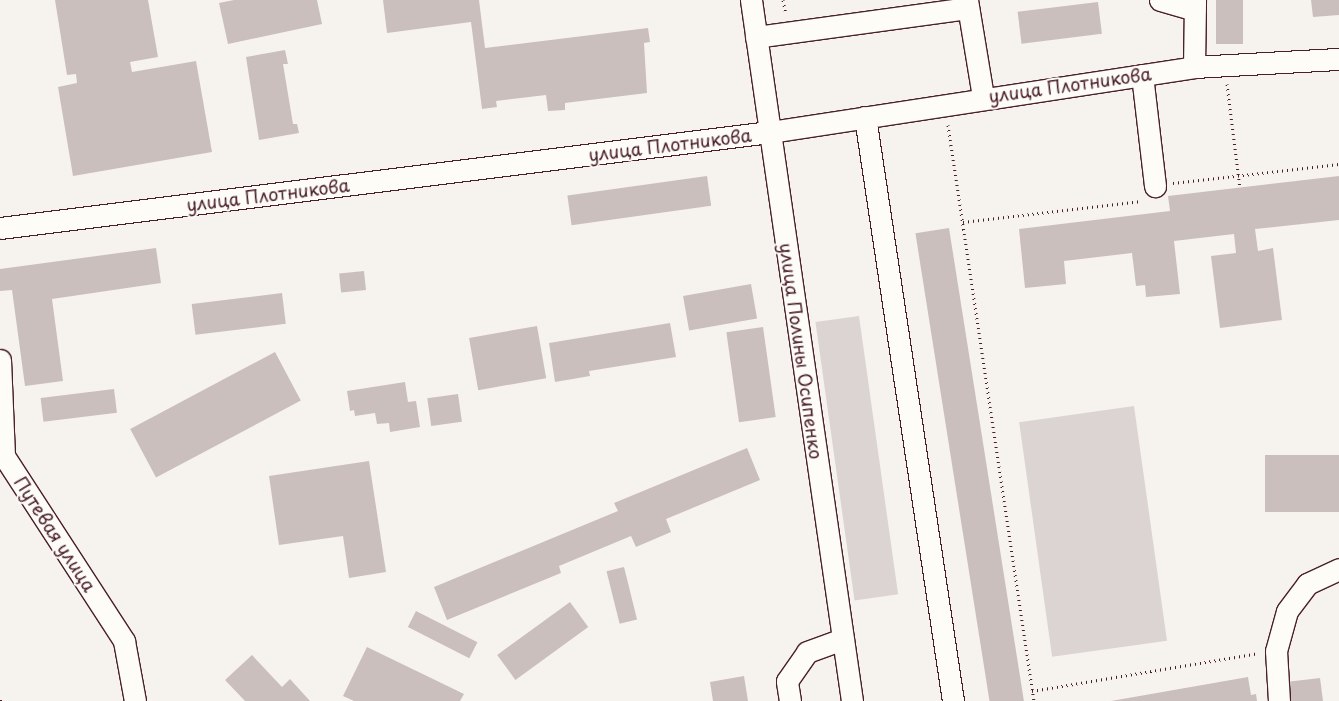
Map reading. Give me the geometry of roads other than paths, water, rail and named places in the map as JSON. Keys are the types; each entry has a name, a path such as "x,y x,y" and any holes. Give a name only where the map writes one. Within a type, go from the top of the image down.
{"street":[{"name":"улица Полины Осипенко","path":"751,0 852,701"},
{"path":"1160,0 1195,5 1194,66"},
{"path":"756,36 967,4 983,97"},
{"name":"улица Плотникова","path":"0,228 770,132 983,97 1194,66 1339,59"},
{"path":"1142,75 1156,186"},
{"path":"864,117 953,701"},
{"name":"Путевая улица","path":"0,360 4,456 124,641 135,701"},
{"path":"1278,701 1276,650 1287,612 1307,584 1339,569"},
{"path":"790,701 787,682 807,652 843,639"}]}
